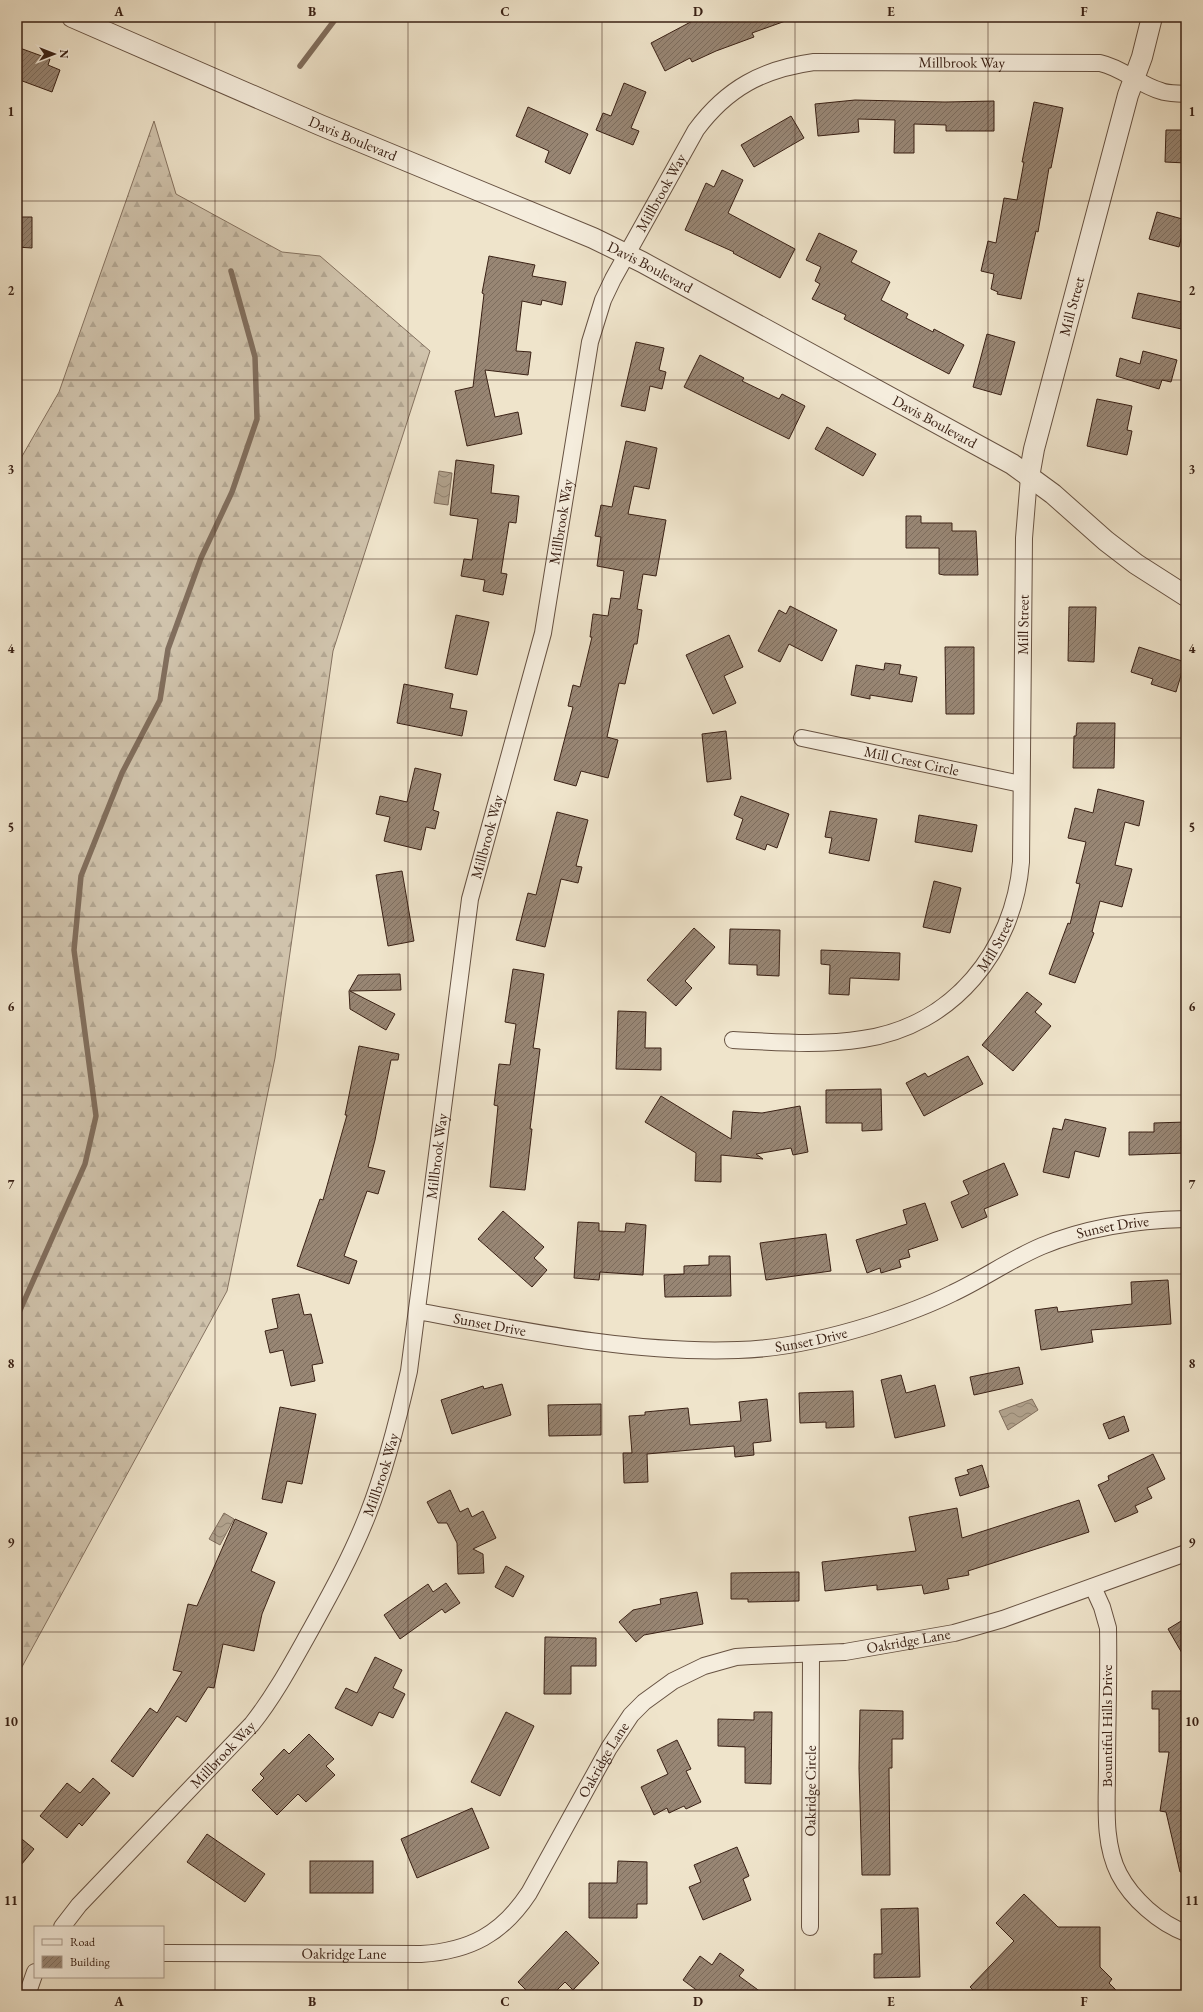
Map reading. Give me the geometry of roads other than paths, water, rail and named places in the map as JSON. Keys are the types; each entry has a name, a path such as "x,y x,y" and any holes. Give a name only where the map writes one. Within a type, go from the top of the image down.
{"street":[{"name":"Davis Boulevard","path":"72,17 320,125 593,238 626,254 1005,460 1053,494 1106,541 1136,564 1186,596"},
{"name":"Mill Street","path":"733,1040 787,1043 863,1039 888,1034 912,1025 937,1011 960,993 978,973 993,952 1015,905 1020,884 1021,862 1024,538 1034,449 1128,95 1135,77 1152,17"},
{"name":"Millbrook Way","path":"63,1926 79,1905 252,1724 285,1676 332,1591 370,1507 392,1443 409,1371 470,899 543,633 590,342 603,300 626,254 684,149 708,113 735,91 764,74 797,64 820,62 1092,63 1110,65 1135,77 1153,89 1163,92 1186,94"},
{"name":"Mill Crest Circle","path":"802,738 1021,784"},
{"name":"Sunset Drive","path":"417,1311 614,1344 658,1349 701,1351 754,1348 842,1333 900,1314 955,1293 1041,1246 1073,1235 1131,1222 1186,1219"},
{"path":"1093,1587 1186,1552"},
{"name":"Oakridge Lane","path":"164,1953 421,1954 443,1952 464,1947 484,1938 502,1926 517,1911 529,1893 609,1748 632,1715 658,1690 689,1672 720,1661 751,1656 811,1655 866,1649 954,1633 1003,1619 1093,1587"},
{"name":"Bountiful Hills Drive","path":"1093,1587 1102,1607 1108,1628 1107,1819 1114,1861 1118,1873 1127,1887 1150,1911 1170,1926 1186,1933"},
{"name":"Oakridge Circle","path":"810,1927 811,1655"},
{"path":"27,1995 34,1975"}],"water":[{"path":"439,471 452,473 448,505 434,503"},
{"path":"1032,1399 1038,1410 1008,1430 999,1411"},
{"path":"224,1513 234,1519 220,1545 209,1539"}],"waterway":[{"path":"300,66 337,17"},
{"path":"17,1317 85,1164 96,1116 74,950 81,876 122,773 160,700 168,649 201,558 232,492 257,419 255,357 231,271"}]}
